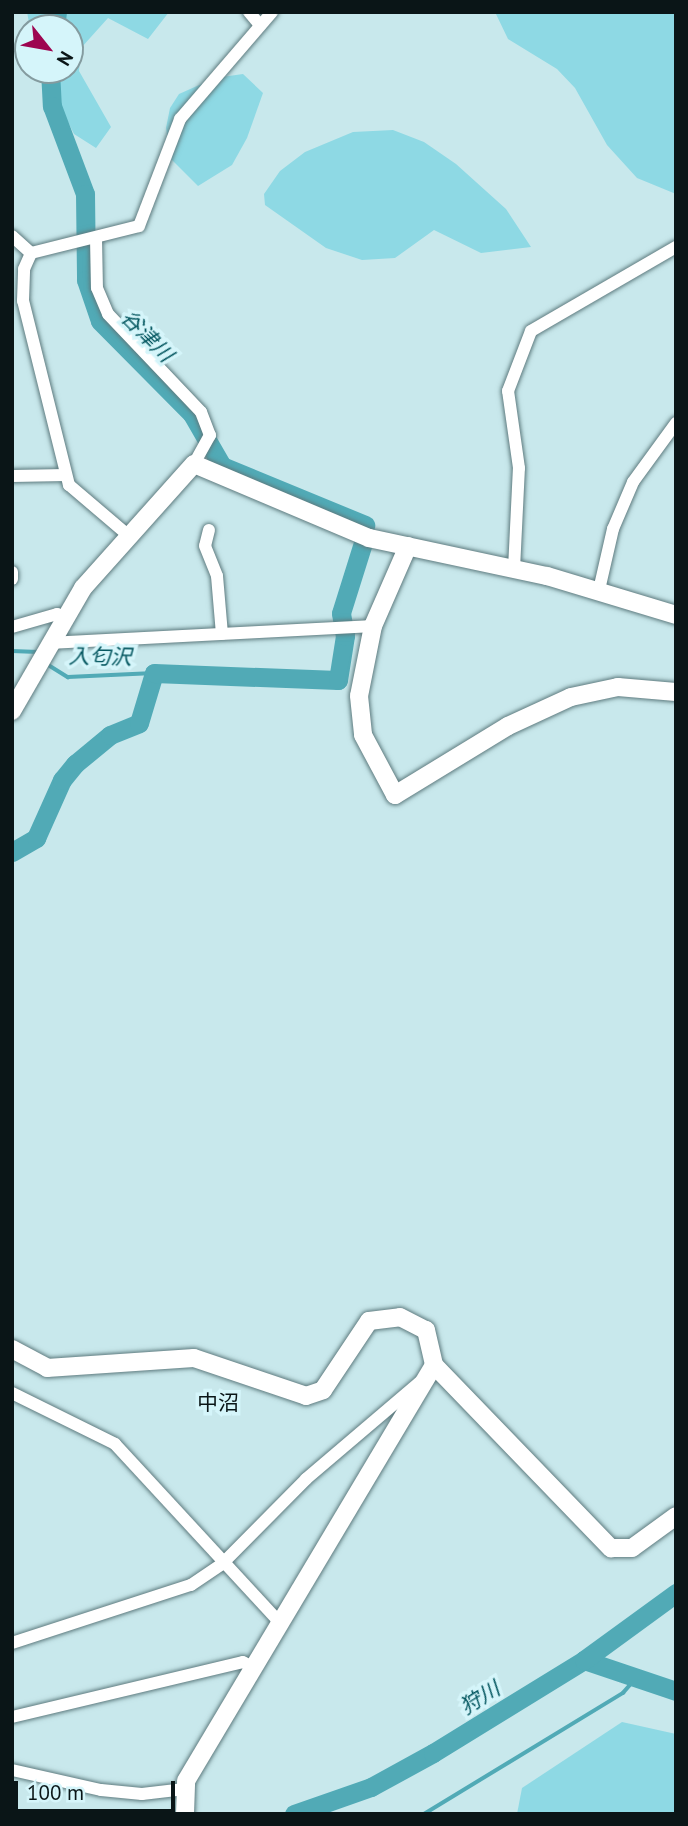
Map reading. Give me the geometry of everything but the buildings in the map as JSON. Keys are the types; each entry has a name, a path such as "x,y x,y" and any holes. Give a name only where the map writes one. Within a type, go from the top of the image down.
{"street":[{"path":"249,12 260,25"},
{"path":"31,253 139,226 180,119 272,12"},
{"path":"12,236 31,253"},
{"path":"12,711 64,617 129,536 194,464 210,435 201,412 108,314 97,288 96,238"},
{"path":"514,569 519,468 508,391 531,331 676,247"},
{"path":"31,253 17,285 69,485 129,536"},
{"path":"599,590 612,529 633,482 676,423"},
{"path":"194,464 341,529 599,590 676,615"},
{"path":"12,476 66,475"},
{"path":"209,530 205,546 217,576 222,634"},
{"path":"408,546 373,626 359,696 363,735 395,795 508,726 571,697 618,687 676,692"},
{"path":"12,572 12,579"},
{"path":"12,627 57,614 64,617"},
{"path":"50,643 373,626"},
{"path":"12,1349 47,1368 194,1358 306,1396 323,1390 369,1321 400,1317 426,1330 434,1365 611,1548 632,1548 676,1516"},
{"path":"185,1814 185,1789 279,1622 420,1382 434,1365"},
{"path":"12,1643 169,1597 222,1564 306,1479 420,1382"},
{"path":"12,1393 115,1444 222,1564 279,1622"},
{"path":"12,1717 243,1662 253,1667"},
{"path":"14,1768 101,1790 142,1794 185,1789"}],"shaded area":[{"path":"169,12 148,39 108,18 84,45 84,14 27,14"},
{"path":"495,12 676,12 676,194 637,178 607,145 575,88 557,69 508,39"},
{"path":"243,74 263,93 247,138 232,165 198,186 171,159 166,128 170,108 179,94 215,78"},
{"path":"84,80 111,127 96,148 74,134 49,84 84,84"},
{"path":"393,130 424,142 456,164 506,209 531,247 481,253 434,230 395,258 362,260 326,248 265,205 264,194 280,171 305,152 353,132"},
{"path":"622,1722 676,1734 676,1814 517,1814 522,1788"}],"waterway":[{"name":"谷津川","path":"51,84 52,106 85,194 86,280 100,321 192,414 222,466 365,525"},
{"name":"谷津川","path":"12,852 36,838 62,780 75,764 110,735 139,723 154,673 338,680 345,636 341,613 363,543"},
{"name":"入匂沢","path":"12,651 38,652"},
{"name":"入匂沢","path":"47,664 68,677 154,673"},
{"name":"狩川","path":"294,1814 371,1787 433,1753 584,1660 676,1593"},
{"path":"584,1660 676,1691"},
{"path":"424,1814 623,1693 636,1678"}],"district":[{"name":"中沼","path":"218,1403"}]}
